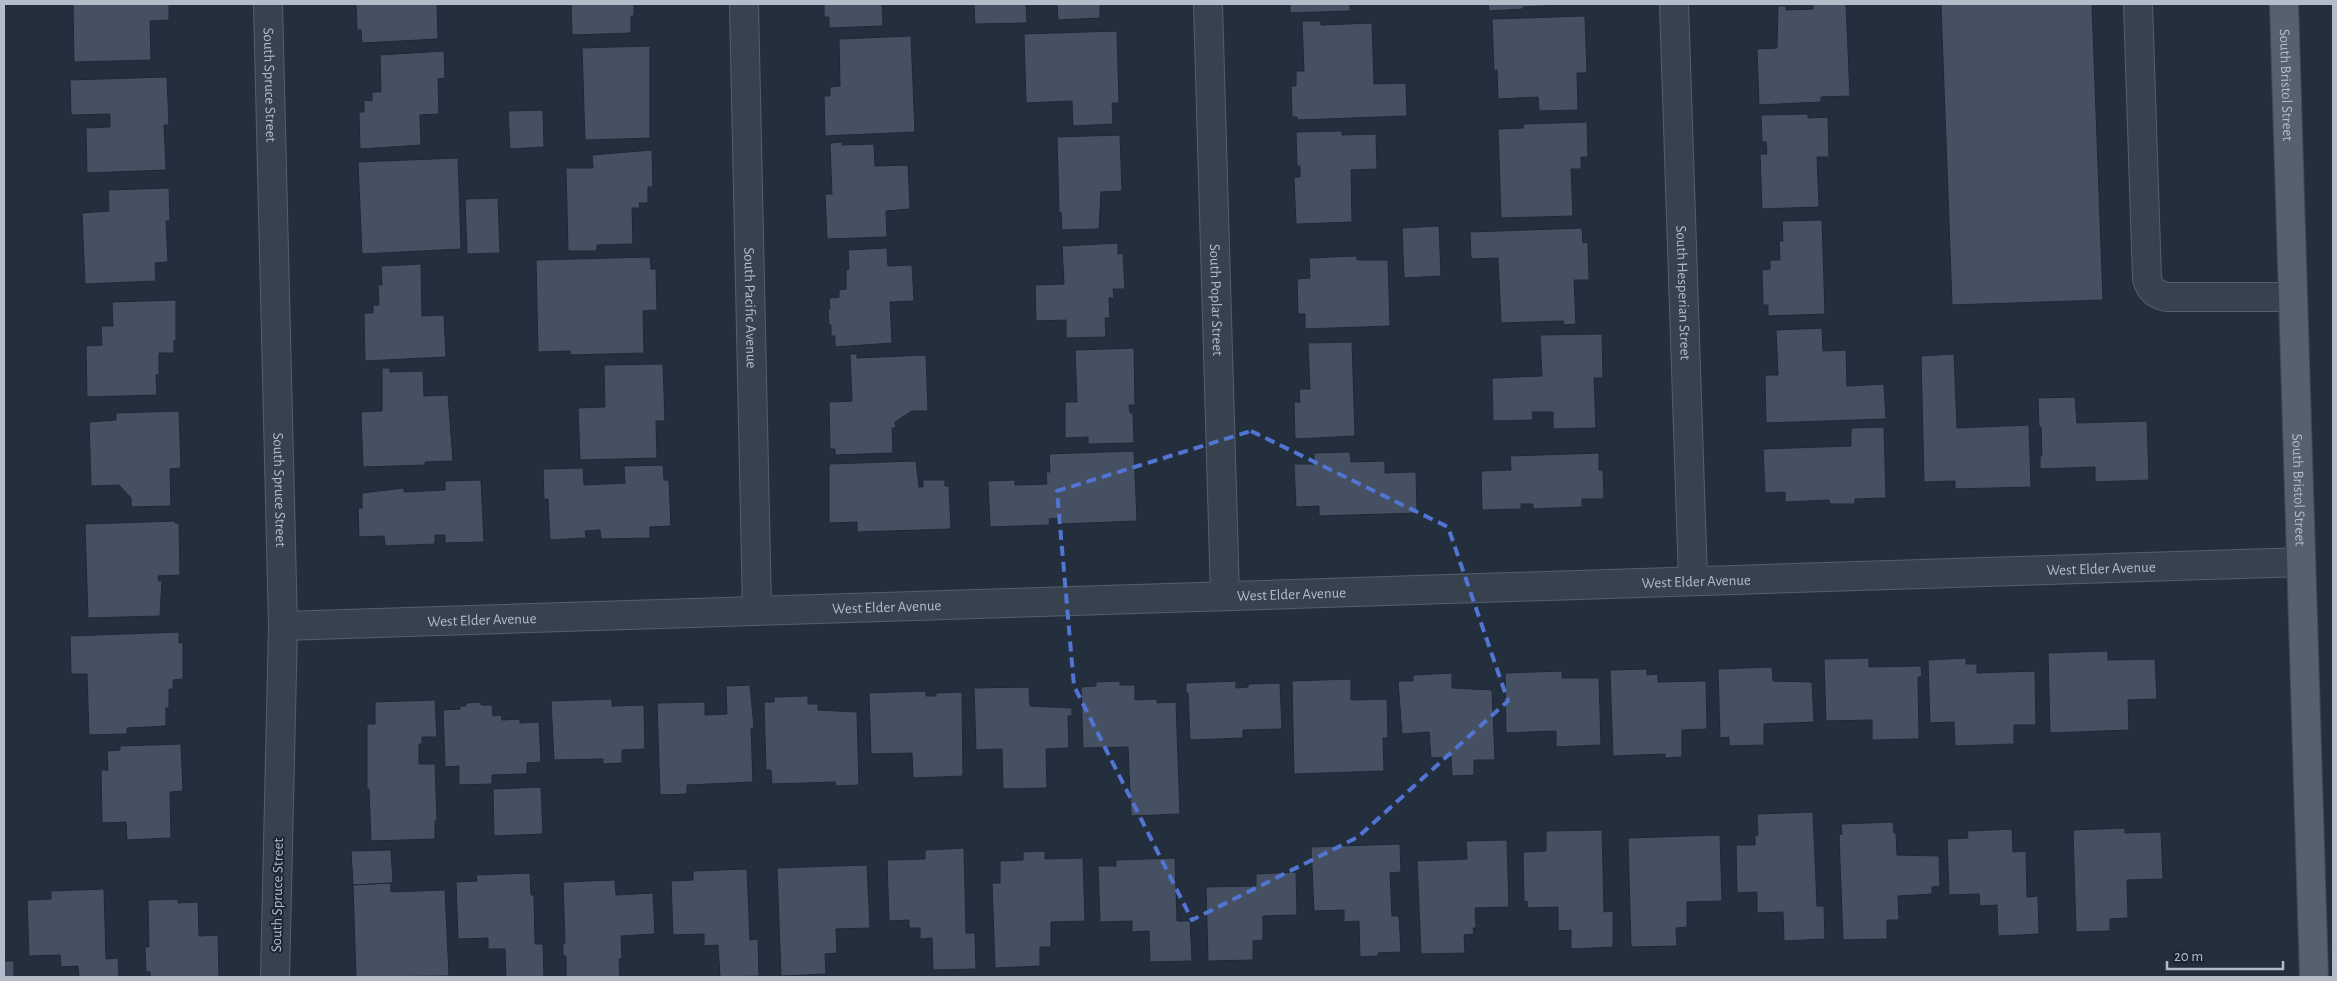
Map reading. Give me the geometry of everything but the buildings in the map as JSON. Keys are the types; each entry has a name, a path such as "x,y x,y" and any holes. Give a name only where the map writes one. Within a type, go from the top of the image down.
{"main road":[{"name":"South Bristol Street","path":"2284,4 2314,977"}],"street":[{"name":"South Spruce Street","path":"268,4 283,626 275,977"},
{"name":"South Pacific Avenue","path":"744,4 757,610"},
{"name":"South Poplar Street","path":"1208,4 1225,596"},
{"name":"South Hesperian Street","path":"1674,4 1693,581"},
{"path":"2138,4 2148,279 2150,288 2156,294 2167,297 2292,297"},
{"name":"West Elder Avenue","path":"283,626 2301,562"}],"highlighted area":[{"path":"1251,431 1448,527 1508,701 1358,837 1192,920 1074,686 1057,491"}]}
